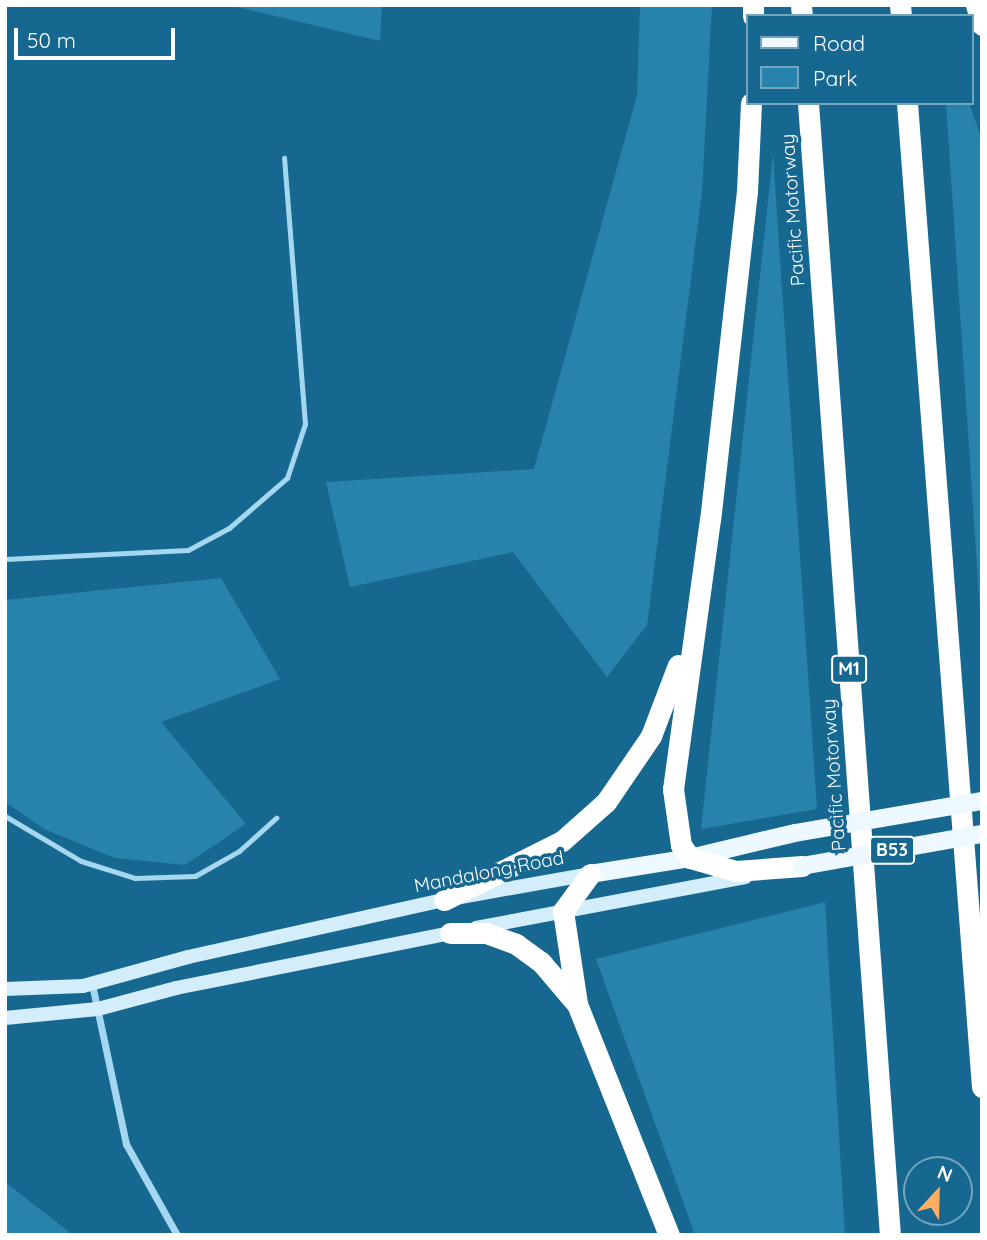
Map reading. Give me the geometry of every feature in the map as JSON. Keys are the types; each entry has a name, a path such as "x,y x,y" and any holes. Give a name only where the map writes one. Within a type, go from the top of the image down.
{"highway":[{"path":"976,5 982,25"},
{"path":"751,105 747,191 713,491 673,789 681,845 690,858 736,870 802,866"},
{"name":"Pacific Motorway","path":"808,105 890,1235"},
{"path":"907,105 982,1087"},
{"path":"444,900 562,841 606,802 651,736 694,624"},
{"path":"590,874 563,911 577,1004 669,1235"},
{"path":"450,933 486,933 516,944 541,962 577,1004"}],"main road":[{"name":"Mandalong Road","path":"590,874 690,858 795,833 982,801"},
{"name":"B53","path":"802,866 982,834"}],"street":[{"name":"B53","path":"563,911 802,866"},
{"name":"Mandalong Road","path":"5,989 92,983 444,900 590,874"},
{"path":"5,1018 98,1009 176,988 563,911"},
{"path":"92,983 126,1144 177,1235"}],"lane":[{"path":"5,559 188,550 229,528 288,478 305,424 284,158"},
{"path":"5,816 106,871 167,878 195,876 218,866 276,818"}],"green space":[{"path":"229,5 382,5 380,41"},
{"path":"640,5 712,5 702,192 647,625 607,677 513,552 350,587 326,482 534,469 637,95"},
{"path":"946,105 970,105 982,140 982,642"},
{"path":"773,154 817,809 701,829"},
{"path":"221,578 280,679 161,722 246,824 185,865 115,858 44,829 5,802 5,600"},
{"path":"825,902 845,1235 695,1235 596,959"},
{"path":"5,1182 73,1235 5,1235"}]}
